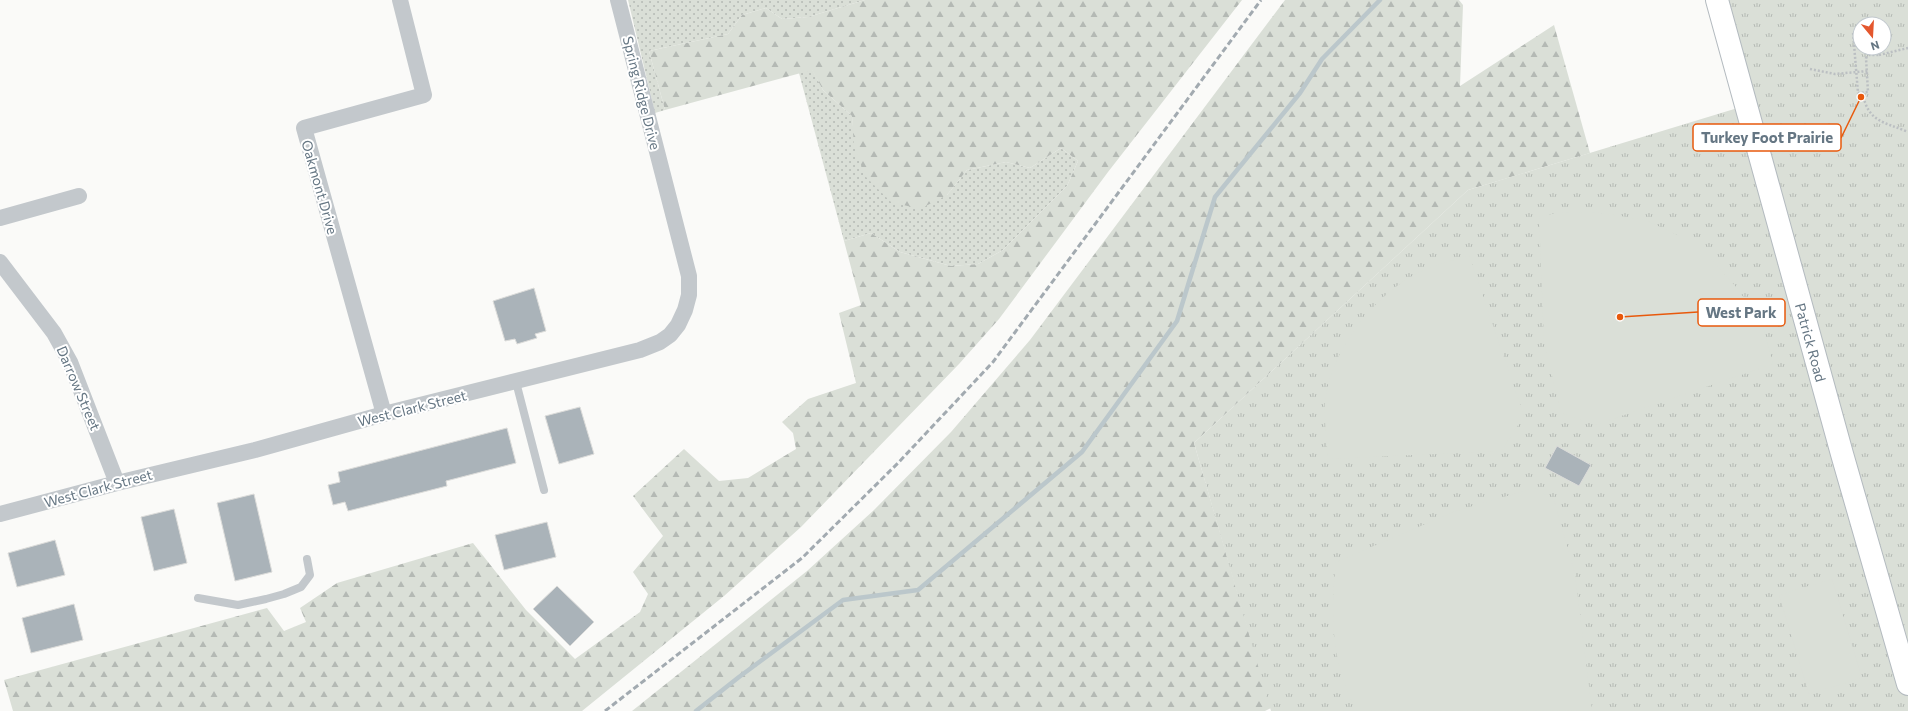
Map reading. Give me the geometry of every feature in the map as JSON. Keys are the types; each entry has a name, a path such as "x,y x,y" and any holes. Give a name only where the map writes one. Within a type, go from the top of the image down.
{"street":[{"name":"Oakmont Drive","path":"384,414 304,128 424,95 400,0"},
{"name":"Spring Ridge Drive","path":"618,0 666,186"},
{"name":"Patrick Road","path":"1717,0 1842,454 1908,684"},
{"name":"West Clark Street","path":"0,514 117,483 255,450 384,414 640,350 660,342 670,335 678,325 685,310 689,295 689,276 666,186"},
{"path":"0,218 79,196"},
{"name":"Darrow Street","path":"0,262 54,333 70,362 117,483"}],"lane":[{"path":"516,382 544,490"},
{"path":"198,598 238,605 284,594 301,587 310,575 307,559"}],"path":[{"path":"1892,52 1908,48"},
{"path":"1855,56 1858,93 1868,92 1868,71 1866,58 1869,56"},
{"path":"1810,69 1835,74 1868,71"},
{"path":"1863,93 1865,104 1871,115 1881,122 1908,132"}],"green space":[{"path":"628,0 865,0 808,17 782,19 766,8 742,15 728,34 649,51 665,110 655,113"},
{"path":"865,0 1242,0 1108,172 999,319 959,364 801,527 724,596 582,711 13,711 4,680 267,608 284,631 306,622 300,608 337,583 473,543 526,610 575,659 640,612 648,594 633,572 663,536 633,496 684,449 719,481 748,478 796,449 793,433 782,422 808,399 856,383 839,313 861,305 844,241 871,233 900,252 951,266 978,264 1003,250 1067,186 1078,161 1061,148 1030,168 1006,162 967,170 947,195 920,209 891,202 866,177 854,147 852,116 823,90 812,70 665,110 649,51 728,34 742,15 766,8 782,19 808,17"},
{"path":"1285,0 1459,0 1463,5 1460,86 1554,25 1590,153 1468,190 1194,443 1271,708 1265,711 632,711 807,571 874,510 951,432 1030,340"},
{"path":"1727,0 1908,0 1908,711 1271,711 1194,443 1468,190 1754,103"},
{"path":"812,69 823,90 852,116 855,147 947,195 967,170 1006,162 1030,168 1061,148 1078,161 1067,186 1003,250 978,264 951,266 900,252 871,233 844,241 799,73"},
{"path":"1560,212 1601,213 1645,220 1682,237 1710,258 1737,288 1763,326 1773,364 1595,425 1561,413 1544,342 1539,217"},
{"path":"1469,255 1524,416 1501,451 1328,459 1325,404 1328,385 1344,347 1355,329 1368,313 1398,285 1427,269"},
{"path":"1535,488 1554,500 1575,574 1592,710 1357,711 1348,693 1342,675 1334,639 1333,601 1336,562 1456,511"},
{"path":"1832,579 1862,678 1809,694 1779,595"}],"building":[{"path":"534,288 546,331 535,334 537,338 517,344 515,339 505,341 493,301"},
{"path":"580,407 594,454 559,464 545,416"},
{"path":"507,428 516,463 446,481 447,486 348,511 345,502 333,505 328,485 340,482 338,472"},
{"path":"1557,446 1591,465 1579,486 1545,468"},
{"path":"254,494 272,572 235,581 217,503"},
{"path":"174,509 187,563 154,571 141,517"},
{"path":"547,522 556,557 504,570 495,535"},
{"path":"55,540 65,575 17,587 8,553"},
{"path":"557,586 594,622 570,646 533,609"},
{"path":"74,604 83,640 31,653 22,618"}],"waterway":[{"path":"696,711 739,677 843,600 918,590 1082,452 1177,321 1215,197 1300,93 1322,59 1380,0"}],"railway":[{"path":"605,711 802,558 898,463 993,362 1261,0"}],"place":[{"name":"Turkey Foot Prairie","path":"1861,97"},
{"name":"West Park","path":"1620,317"}]}
